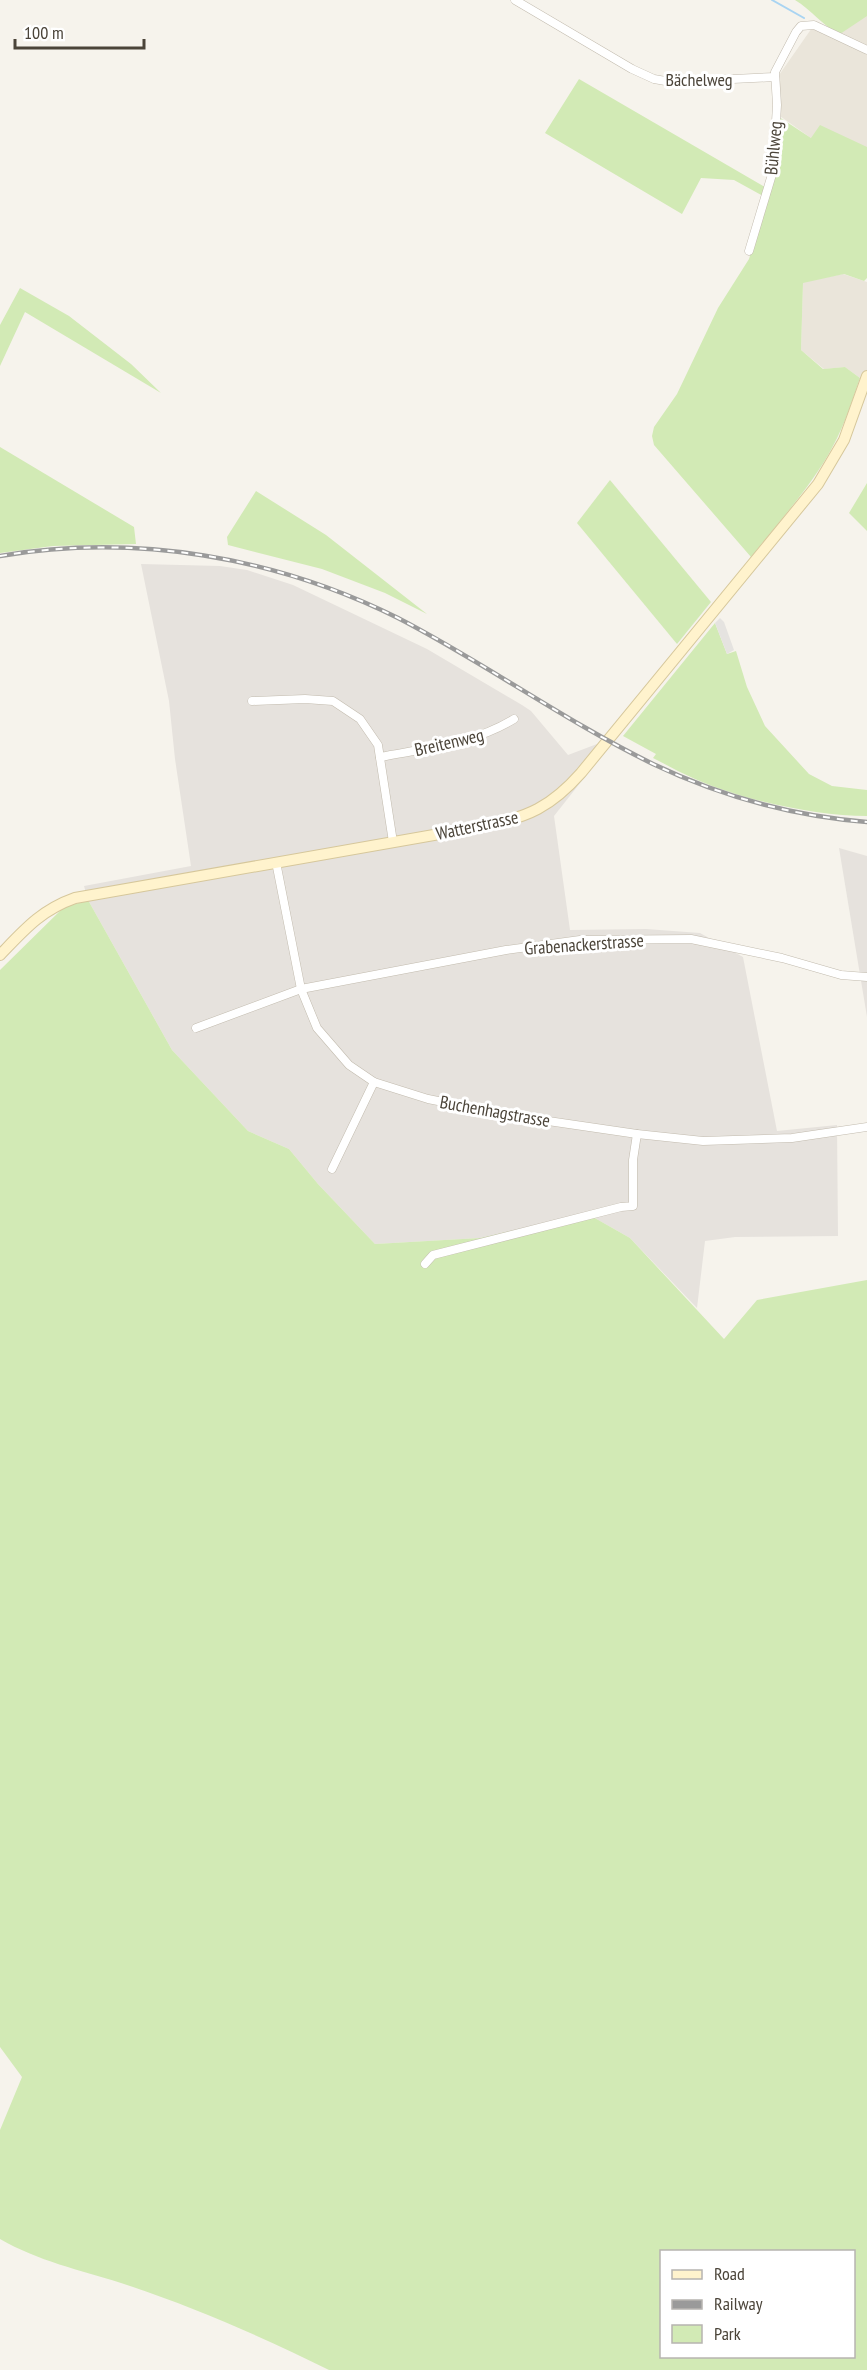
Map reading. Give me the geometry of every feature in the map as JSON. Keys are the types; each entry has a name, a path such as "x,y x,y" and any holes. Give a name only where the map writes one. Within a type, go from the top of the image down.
{"street":[{"name":"Bächelweg","path":"515,0 632,69 654,79 671,82 775,77"},
{"path":"775,77 801,26 814,25 867,50"},
{"name":"Bühlweg","path":"748,251 773,171 777,105 775,77"},
{"name":"Watterstrasse","path":"0,955 37,918 60,903 75,898 484,826 522,817 547,805 568,787 818,484 844,440 867,376"},
{"path":"252,701 305,699 333,701 360,719 378,745 393,842"},
{"name":"Breitenweg","path":"380,757 465,741 494,731 514,719"},
{"name":"Buchenhagstrasse","path":"276,862 301,989 317,1028 349,1065 374,1082 428,1099 514,1116 703,1141 792,1138 867,1127"},
{"name":"Grabenackerstrasse","path":"196,1028 301,989 506,950 580,940 691,939 782,958 841,975 867,977"},
{"path":"332,1169 374,1082"},
{"path":"425,1264 433,1254 621,1207 633,1206 633,1160 637,1134"}],"shaded area":[{"path":"867,15 867,151 811,138 780,116 777,78 814,25 844,30"},
{"path":"843,274 867,282 867,383 845,367 824,369 801,350 803,282"},
{"path":"141,564 220,566 247,570 293,585 427,649 522,705 531,711 568,755 597,744 607,749 554,816 570,930 646,929 700,933 743,957 777,1131 837,1125 838,1236 735,1237 705,1241 697,1308 630,1238 586,1213 480,1238 375,1244 318,1184 289,1149 248,1131 172,1050 88,900 84,886 191,866 169,701"},
{"path":"720,618 724,622 734,650 727,654 715,623"},
{"path":"839,848 867,856 867,1017"}],"green space":[{"path":"795,0 867,0 867,16 840,34"},
{"path":"579,79 765,187 763,196 734,180 701,178 682,214 545,133"},
{"path":"779,117 811,138 820,125 867,147 867,278 864,281 844,274 803,283 801,350 823,369 845,367 860,378 841,429 825,461 751,557 654,445 652,436 654,427 677,394 718,308 749,259 775,176"},
{"path":"20,288 69,316 131,364 161,393 25,312 0,366 0,325"},
{"path":"0,447 134,527 136,544 53,546 0,553"},
{"path":"610,480 711,602 677,644 577,523"},
{"path":"867,483 867,531 849,513"},
{"path":"256,491 326,535 427,614 385,593 322,569 228,545 227,537"},
{"path":"715,623 727,654 736,651 747,687 765,726 809,774 832,786 867,790 867,816 802,810 735,794 674,769 653,758 656,754 623,736"},
{"path":"88,900 172,1050 248,1131 289,1149 318,1184 375,1244 480,1238 586,1213 630,1238 724,1339 757,1300 867,1280 867,2370 329,2370 200,2312 148,2292 44,2259 0,2239 0,2130 22,2077 0,2047 0,970 63,908"}],"waterway":[{"path":"772,0 804,18"}],"railway":[{"path":"0,556 102,547 153,549 204,556 303,579 398,618 620,747 678,775 757,803 811,815 867,822"}]}
